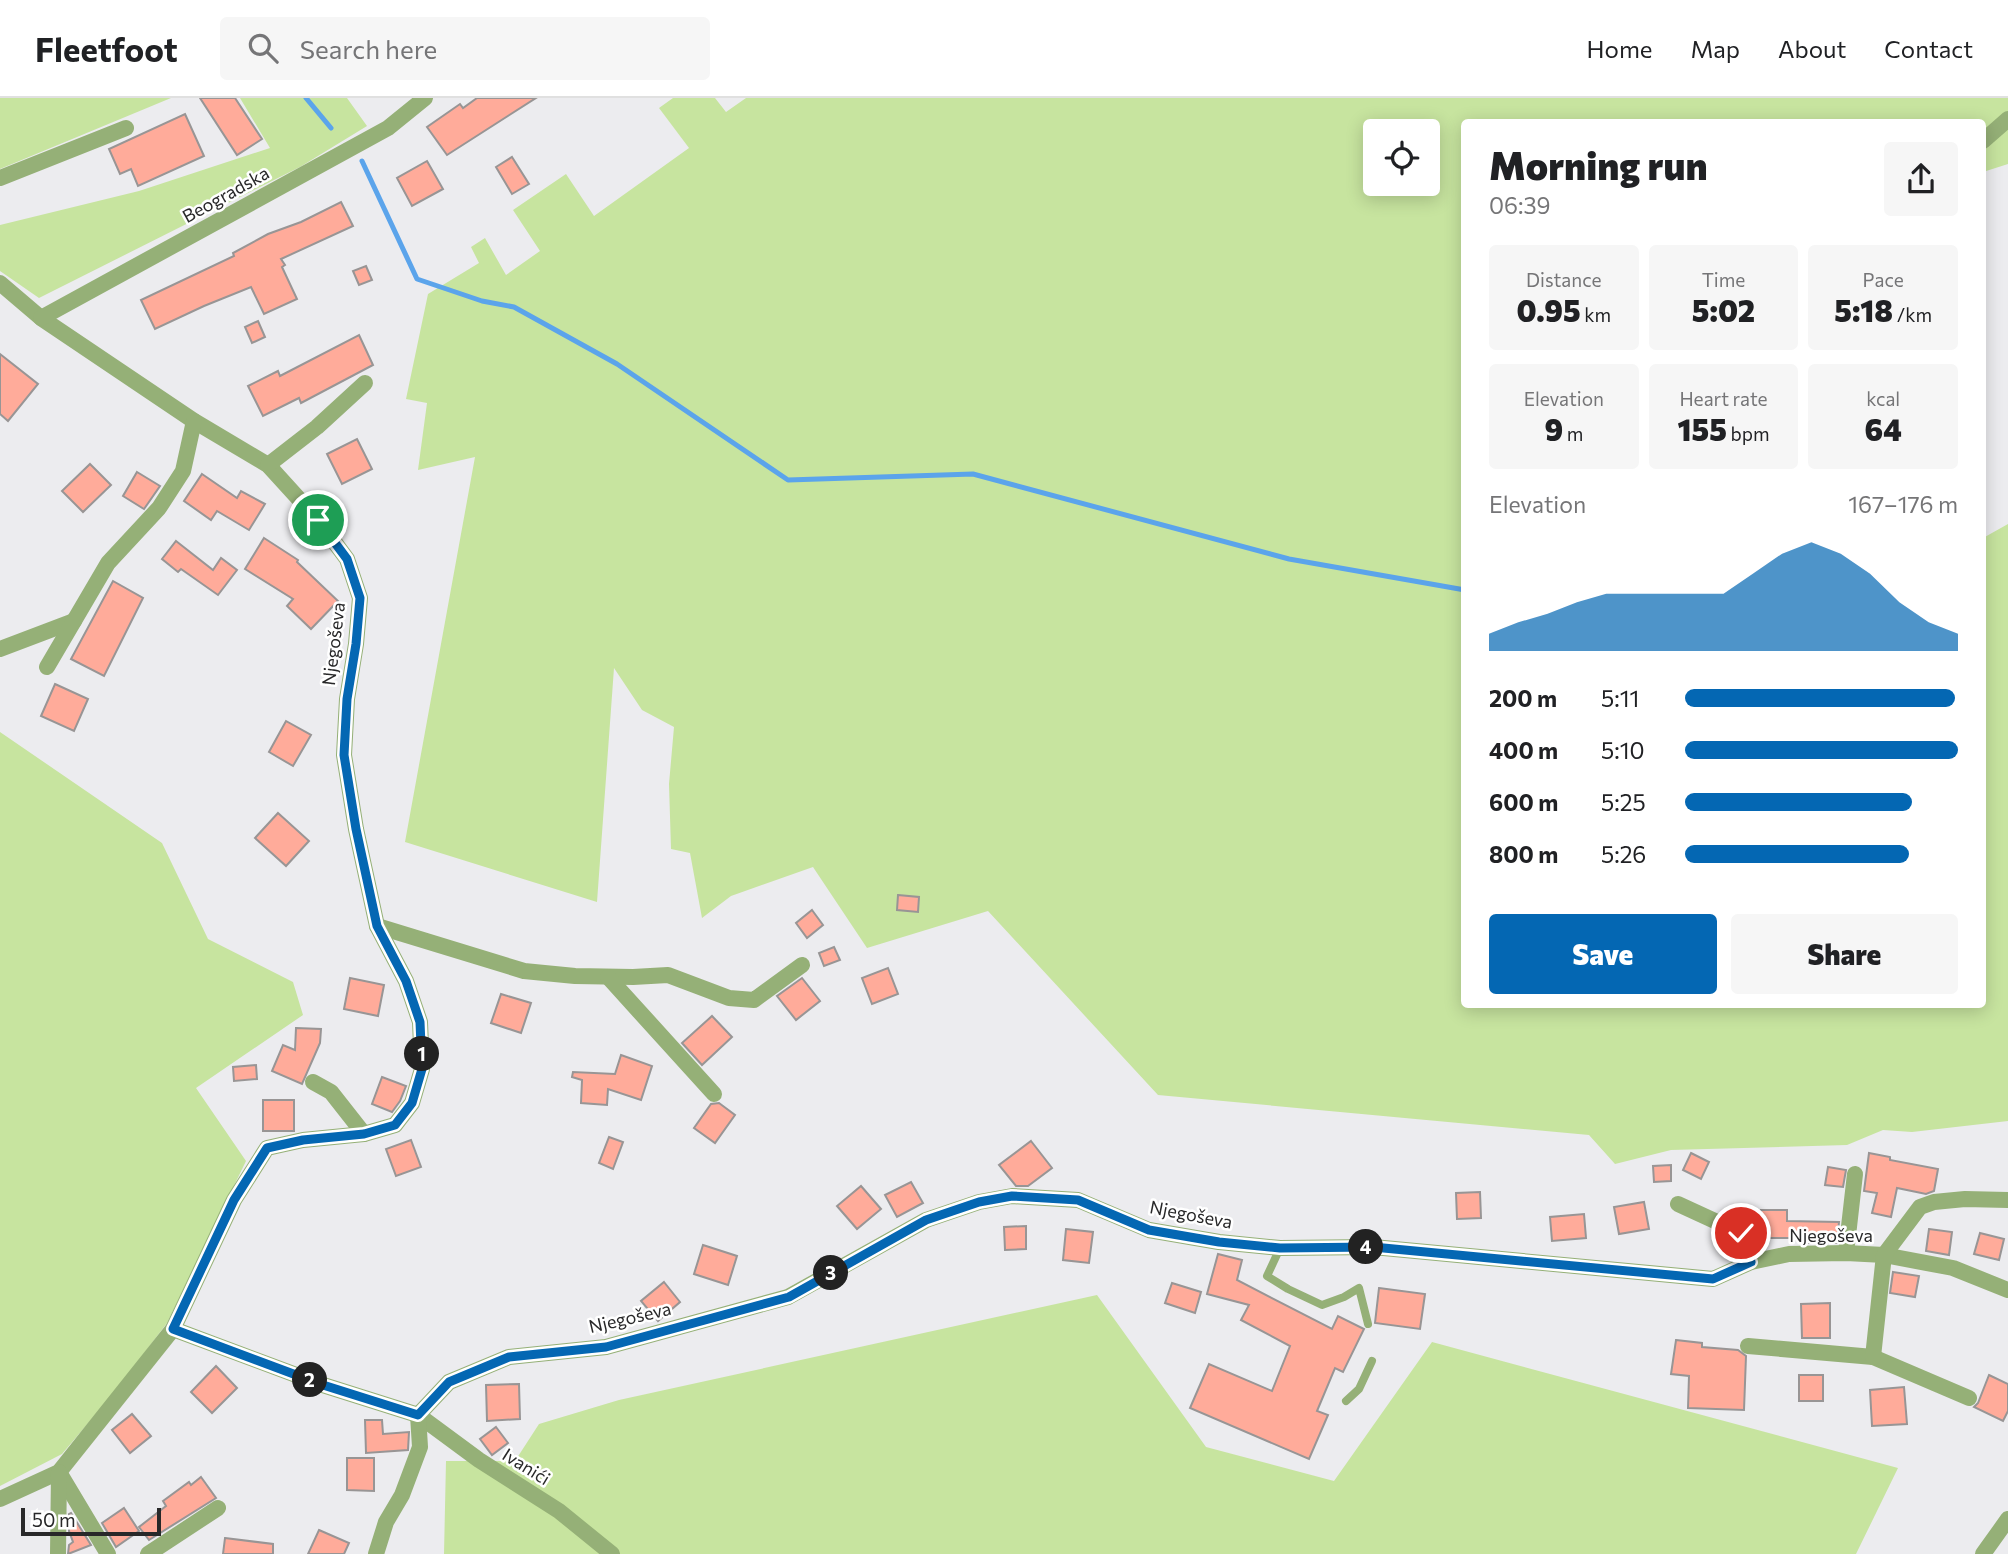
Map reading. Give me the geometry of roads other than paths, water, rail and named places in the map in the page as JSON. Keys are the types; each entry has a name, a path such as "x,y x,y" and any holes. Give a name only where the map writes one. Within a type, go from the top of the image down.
{"street":[{"name":"Beogradska","path":"41,318 388,128 415,101"},
{"path":"1986,138 2008,119"},
{"path":"0,178 125,128"},
{"name":"Njegoševa","path":"0,283 41,318 194,421 268,465 318,520 347,559 360,598 347,699 344,755 356,829 377,926 406,981 420,1022 422,1069 412,1103 395,1125 364,1134 303,1140 267,1148 234,1200 173,1329 59,1472 0,1499"},
{"path":"268,465 317,427 365,383"},
{"path":"47,667 108,564 159,508 183,471 194,421"},
{"path":"0,649 74,621"},
{"path":"377,926 524,971 608,977 668,975 729,998 754,1000 802,965"},
{"path":"608,977 714,1094"},
{"path":"313,1082 331,1092 364,1134"},
{"path":"1846,1253 1855,1174"},
{"name":"Njegoševa","path":"418,1415 449,1382 499,1361 541,1352 606,1347 789,1297 926,1220 979,1202 1012,1196 1078,1200 1149,1230 1219,1242 1280,1248 1373,1247 1713,1279 1751,1262 1789,1254 1884,1255 1953,1268 2008,1290"},
{"path":"1873,1357 1884,1255 1920,1207 1934,1202 1965,1199 2008,1200"},
{"path":"1678,1204 1741,1233 1751,1262"},
{"path":"173,1329 323,1385 418,1415 420,1447 402,1495 386,1522 376,1554"},
{"path":"1748,1346 1873,1357 1969,1398"},
{"name":"Ivanići","path":"418,1415 479,1460 559,1511 612,1554"},
{"path":"58,1554 59,1472"},
{"path":"59,1472 108,1554"},
{"path":"148,1554 218,1508"},
{"path":"1983,1554 2008,1519"}],"lane":[{"path":"1280,1248 1267,1276 1322,1305 1359,1288 1368,1324"},
{"path":"1346,1401 1359,1389 1372,1362"}],"waterway":[{"path":"306,98 331,128"},
{"path":"362,161 417,279 482,301 514,307 617,364 788,480 973,474 1289,559 1461,589"}]}
